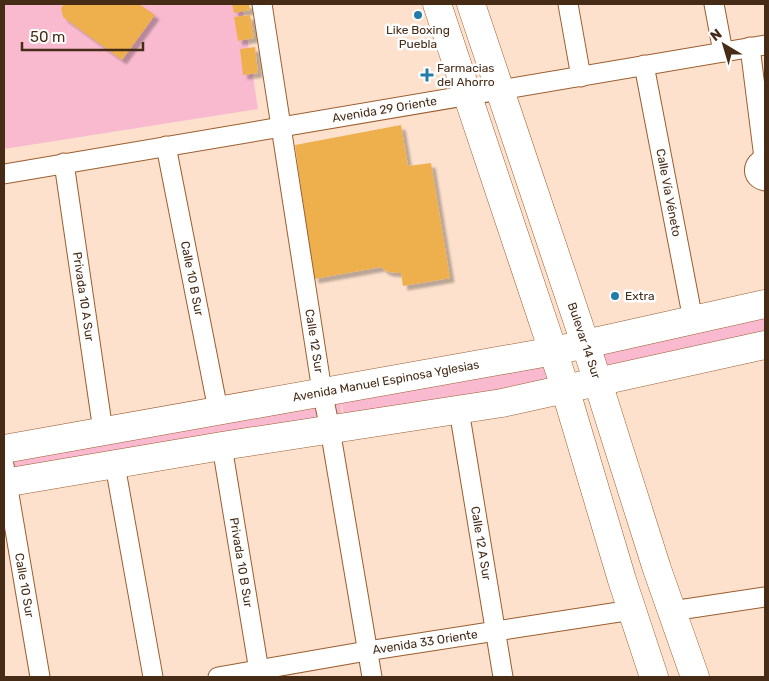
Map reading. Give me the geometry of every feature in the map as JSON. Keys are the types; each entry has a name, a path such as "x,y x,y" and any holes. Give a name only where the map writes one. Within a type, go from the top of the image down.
{"main road":[{"path":"437,4 554,351 622,580 654,677"},
{"name":"Bulevar 14 Sur","path":"471,4 598,381 657,569 695,677"},
{"name":"Avenida Manuel Espinosa Yglesias","path":"4,449 554,351 765,304"},
{"path":"4,477 115,465 222,446 459,410 566,390 598,381 765,345"},
{"path":"622,580 657,569"}],"street":[{"name":"Calle 12 Sur","path":"262,4 322,392 372,677"},
{"path":"568,4 581,77"},
{"path":"714,4 723,52"},
{"name":"Avenida 29 Oriente","path":"4,174 757,46"},
{"path":"757,46 765,158 758,160 754,166 754,172 757,178 765,181"},
{"name":"Calle Vía Véneto","path":"644,65 692,320"},
{"name":"Calle 10 B Sur","path":"166,146 218,410"},
{"name":"Privada 10 A Sur","path":"64,163 103,431"},
{"name":"Calle 12 A Sur","path":"459,410 502,677"},
{"name":"Privada 10 B Sur","path":"222,446 260,674"},
{"path":"115,465 152,677"},
{"name":"Calle 10 Sur","path":"4,477 40,677"},
{"path":"672,611 765,597"},
{"name":"Avenida 33 Oriente","path":"218,677 260,674 367,651 632,610"}],"shaded area":[{"path":"4,4 242,4 258,109 4,149"},
{"path":"765,307 765,346 605,385 593,349"},
{"path":"543,360 549,387 345,422 341,399 342,422 4,477 4,453"}],"building":[{"path":"64,4 139,4 155,15 122,60 63,17 61,8"},
{"path":"232,4 249,4 250,10 234,13"},
{"path":"250,15 254,38 238,41 234,17"},
{"path":"255,47 258,73 243,75 240,49"},
{"path":"401,125 408,166 431,163 450,278 403,286 401,273 389,272 381,267 314,279 295,145"}],"place":[{"name":"Like Boxing Puebla","path":"418,15"},
{"name":"Farmacias del Ahorro","path":"427,75"},
{"name":"Extra","path":"615,296"}]}
